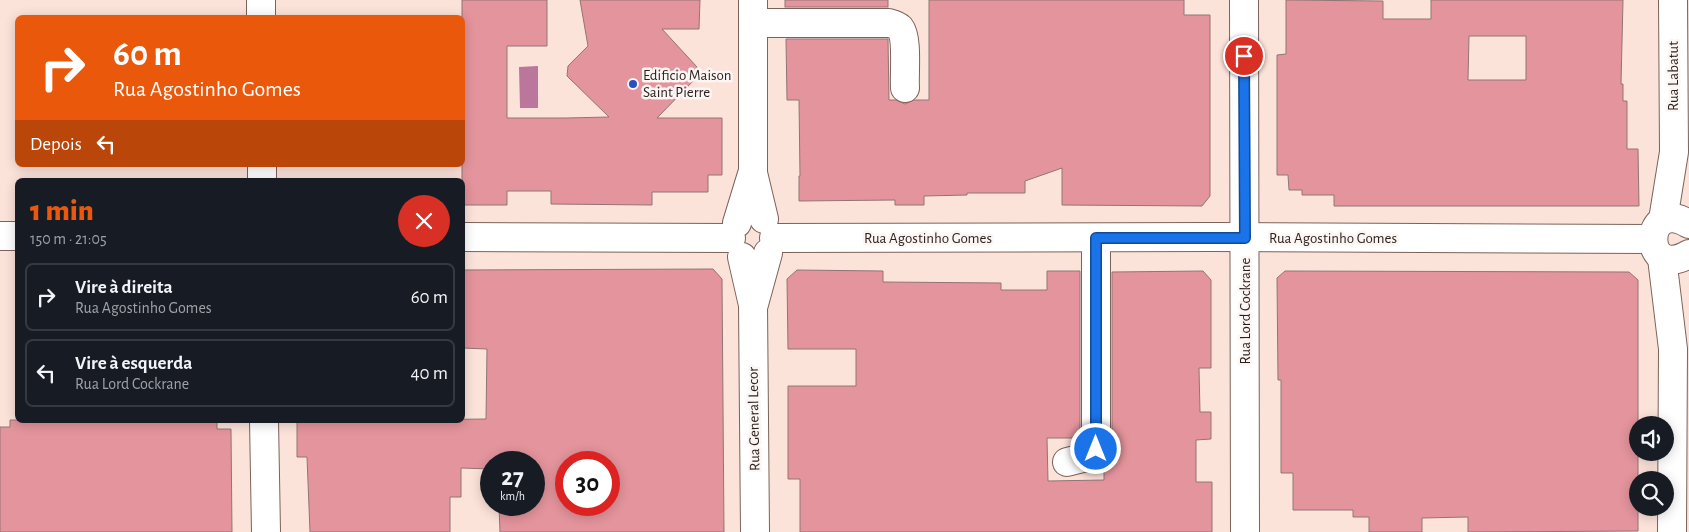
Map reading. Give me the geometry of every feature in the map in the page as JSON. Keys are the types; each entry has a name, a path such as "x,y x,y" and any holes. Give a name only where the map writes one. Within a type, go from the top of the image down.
{"street":[{"path":"261,0 261,15"},
{"name":"Rua Lord Cockrane","path":"1244,0 1245,532"},
{"name":"Rua Labatut","path":"1672,532 1676,239 1673,0"},
{"path":"753,238 753,12 896,25 901,29 904,37 905,88"},
{"path":"0,236 15,236"},
{"name":"Rua Agostinho Gomes","path":"465,237 1676,239"},
{"name":"Rua General Lecor","path":"753,238 756,532"},
{"path":"1067,462 1087,457 1096,449 1096,238"},
{"path":"264,423 266,532"}],"shaded area":[{"path":"538,66 538,108 520,108 519,67"}],"building":[{"path":"462,0 547,0 547,46 507,46 507,118 609,117 567,76 568,66 588,46 580,0 700,0 699,29 662,29 697,67 697,77 657,118 722,118 722,175 708,175 708,192 652,192 652,205 551,204 551,191 507,191 507,205 465,205 465,178 462,178 462,167 465,167 465,15 462,15"},
{"path":"785,0 888,0 888,7 785,7"},
{"path":"929,0 1184,0 1184,15 1210,15 1210,196 1202,206 1062,205 1062,168 1025,181 1025,193 967,193 967,195 924,196 924,205 895,205 895,200 799,201 799,100 787,100 786,39 888,39 889,100 896,100 905,104 914,100 929,100"},
{"path":"1286,0 1383,1 1383,19 1431,19 1431,0 1623,0 1621,84 1623,84 1623,101 1627,101 1627,149 1638,149 1639,206 1334,206 1334,195 1302,195 1302,190 1289,190 1288,175 1277,175 1277,55 1286,54","holes":["1469,36 1526,36 1526,80 1468,80"]},
{"path":"713,269 722,279 724,532 500,532 499,516 545,516 545,451 480,451 480,469 461,468 461,497 450,497 450,532 310,532 307,457 297,457 297,423 465,423 465,419 486,419 487,349 465,348 465,270"},
{"path":"797,270 883,271 883,282 1001,283 1001,290 1047,290 1047,271 1080,271 1080,438 1047,438 1048,481 1104,480 1104,463 1110,456 1112,449 1112,272 1203,271 1211,280 1211,368 1199,368 1200,412 1211,412 1211,439 1196,440 1196,482 1212,482 1212,532 800,532 800,479 788,479 788,386 856,386 856,349 788,349 787,279"},
{"path":"1285,271 1629,272 1638,280 1638,416 1629,416 1629,461 1638,461 1638,471 1629,471 1629,516 1638,516 1638,531 1468,532 1468,517 1422,518 1422,532 1369,532 1369,517 1353,517 1353,510 1293,510 1293,473 1281,473 1281,380 1278,380 1277,278"},
{"path":"10,420 15,420 15,423 217,423 217,429 231,429 232,532 0,532 0,427 10,427"}],"place":[{"name":"Edificio Maison Saint Pierre","path":"633,84"}],"route":[{"path":"1096,449 1096,238 1245,238 1244,56"}]}
